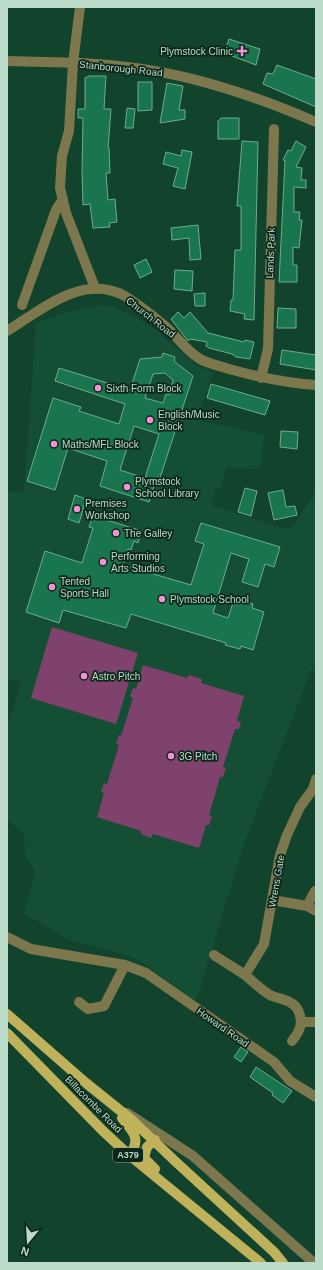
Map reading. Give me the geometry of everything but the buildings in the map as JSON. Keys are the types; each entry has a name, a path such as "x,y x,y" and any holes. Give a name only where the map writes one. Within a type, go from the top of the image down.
{"main road":[{"name":"Billacombe Road","path":"7,1014 155,1140 176,1162 274,1252 283,1263"},
{"name":"Billacombe Road","path":"7,1033 103,1131 129,1155 262,1263"},
{"name":"A379","path":"97,1092 133,1131 136,1145 129,1155"},
{"name":"A379","path":"155,1140 147,1147 144,1158 186,1201"}],"street":[{"path":"7,331 66,296 79,290 95,288 66,213 60,188 62,156 69,132 73,63 80,7"},
{"name":"Stanborough Road","path":"7,61 73,63 133,68 186,77 256,98 316,122"},
{"name":"Lands Park","path":"261,378 268,349 274,129"},
{"path":"22,305 56,210 63,199"},
{"name":"Church Road","path":"95,288 123,296 166,327 200,359 261,378 316,385"},
{"name":"Wrens Gate","path":"245,975 264,944 280,855 287,835 300,807 315,786"},
{"path":"272,900 312,909 315,892"},
{"name":"Howard Road","path":"7,937 31,949 125,966 146,973 274,1062 290,1080 316,1096"},
{"path":"214,955 272,995 292,1003 298,1009 302,1022 300,1032 292,1041"},
{"path":"79,1002 88,1009 104,1006 125,966"},
{"path":"302,1022 316,1022"},
{"name":"Billacombe Road","path":"110,1102 193,1156 314,1263"},
{"path":"155,1140 165,1137"}],"shaded area":[{"name":"Plymstock School","path":"102,305 114,307 140,320 156,330 195,365 213,372 197,420 264,435 260,469 226,468 220,489 216,487 211,505 286,529 292,527 316,491 316,671 311,670 245,841 196,1001 140,961 126,955 67,939 24,913 35,871 25,856 24,833 7,820 7,727 21,682 7,679 7,491 24,493 36,323 68,312"},
{"name":"Astro Pitch","path":"52,627 138,653 116,724 31,698"},
{"name":"3G Pitch","path":"143,665 187,678 189,675 202,679 201,683 244,696 237,721 241,722 239,729 235,729 223,767 226,768 223,777 220,777 209,815 212,816 209,825 206,825 199,848 153,834 151,838 141,834 141,831 97,817 104,793 101,792 104,783 107,784 119,745 116,744 119,735 121,736 133,698 130,697 133,688 136,689"}],"place":[{"name":"Plymstock Clinic","path":"242,51"},
{"name":"Sixth Form Block","path":"98,388"},
{"name":"English/Music Block","path":"150,420"},
{"name":"Maths/MFL Block","path":"54,444"},
{"name":"Plymstock School Library","path":"127,487"},
{"name":"Premises Workshop","path":"77,509"},
{"name":"The Galley","path":"116,533"},
{"name":"Performing Arts Studios","path":"103,562"},
{"name":"Tented Sports Hall","path":"52,587"},
{"name":"Plymstock School","path":"162,599"},
{"name":"Astro Pitch","path":"84,676"},
{"name":"3G Pitch","path":"171,756"}]}
